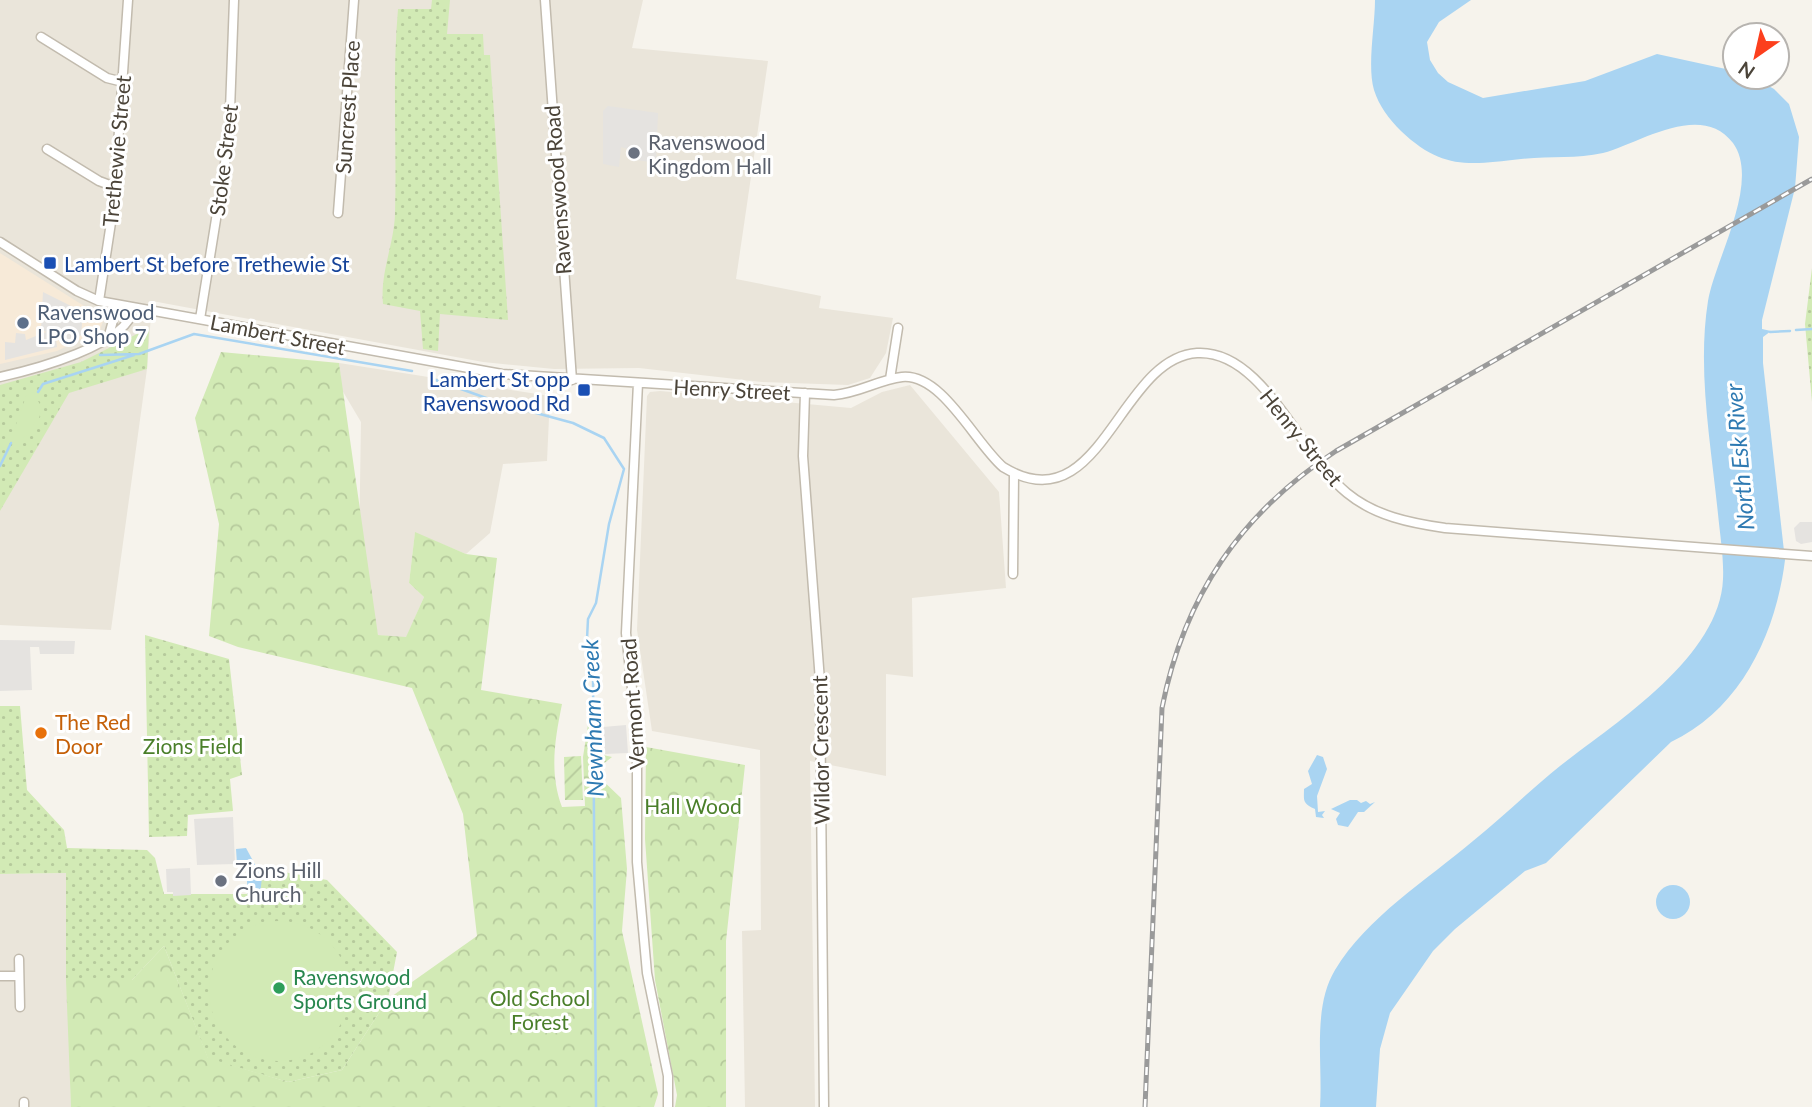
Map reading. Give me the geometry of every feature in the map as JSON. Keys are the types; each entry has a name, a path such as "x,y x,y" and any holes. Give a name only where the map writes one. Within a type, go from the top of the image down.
{"street":[{"name":"Trethewie Street","path":"99,301 115,187 128,0"},
{"name":"Stoke Street","path":"200,319 229,138 234,0"},
{"name":"Suncrest Place","path":"338,213 354,0"},
{"name":"Ravenswood Road","path":"545,0 572,380"},
{"path":"41,37 107,78 123,82"},
{"path":"47,149 99,181 115,187"},
{"name":"Lambert Street","path":"0,242 86,296 117,306 200,319 451,367 572,380"},
{"path":"108,335 117,306"},
{"path":"0,377 71,357 108,335 121,331 133,309"},
{"path":"890,379 898,328"},
{"name":"Henry Street","path":"572,380 805,393 853,393 890,379 915,378 939,391 991,456 1014,474 1050,478 1079,466 1095,452 1144,385 1162,366 1183,356 1208,354 1233,360 1252,375 1333,481 1356,500 1388,516 1445,528 1812,556"},
{"name":"Vermont Road","path":"638,383 626,634 637,735 637,862 644,945 653,1012 668,1076 668,1107"},
{"name":"Wildor Crescent","path":"805,393 803,456 820,681 824,1107"},
{"path":"1013,575 1014,474"},
{"path":"19,959 20,1007"},
{"path":"0,976 19,975"}],"shaded area":[{"path":"0,0 643,0 632,48 768,61 736,279 821,296 819,308 893,318 886,353 870,378 848,385 762,382 639,368 554,369 483,362 152,301 147,369 111,630 0,625"},
{"path":"608,106 658,113 656,163 630,159 631,150 621,147 619,167 603,164 603,111"},
{"path":"0,253 100,316 103,321 100,330 57,351 0,364"},
{"path":"43,292 83,312 81,335 72,341 56,339 57,347 5,360 5,342 15,343 16,333 25,334 26,340 46,332 41,329"},
{"path":"339,363 550,396 547,461 503,464 490,533 466,554 415,533 409,583 424,597 406,638 378,635 359,550 361,422 342,390"},
{"path":"910,385 999,492 1006,588 912,598 913,677 886,674 886,776 810,761 815,1107 745,1107 742,931 761,930 760,750 652,731 637,630 647,396 650,392 660,391 851,408 882,392"},
{"path":"1800,522 1812,522 1812,542 1801,544 1796,541 1794,528"},
{"path":"0,640 75,641 74,654 40,654 39,647 30,647 32,690 0,691"},
{"path":"626,725 628,753 605,754 603,727"},
{"path":"233,817 235,864 197,865 194,819"},
{"path":"190,868 191,895 173,896 173,892 167,892 166,869"},
{"path":"66,873 71,1107 0,1107 0,874"}],"green space":[{"path":"432,0 450,0 447,34 483,34 484,55 490,55 508,320 440,314 438,351 423,349 420,311 383,304 385,270 395,214 395,60 398,9 431,9"},
{"path":"1812,268 1812,402 1805,324"},
{"path":"149,328 147,369 69,393 0,511 0,385 81,362"},
{"name":"Old School Forest","path":"221,352 339,363 378,635 406,637 424,597 409,583 415,532 466,554 497,558 481,690 562,704 555,743 554,769 562,807 585,806 583,757 589,718 602,721 603,755 612,757 598,768 599,777 621,798 627,869 622,931 658,1094 654,1107 71,1107 66,980 132,980 164,946 208,1058 288,1082 342,1070 388,999 477,936 463,814 412,688 238,647 209,636 219,524 195,418"},
{"path":"33,392 42,408 39,418 22,443 7,440 8,436 12,436 26,396"},
{"name":"Zions Field","path":"145,635 229,659 242,775 230,779 233,811 188,815 187,836 149,837"},
{"path":"0,706 20,706 27,790 64,830 67,848 147,850 155,858 164,894 247,894 262,868 327,880 397,952 388,999 342,1070 288,1082 208,1059 164,946 132,980 66,980 66,873 0,874"},
{"name":"Hall Wood","path":"646,747 745,765 726,941 726,1107 675,1107 677,1095 655,980 645,839"},
{"path":"581,756 583,800 565,800 564,757"},
{"name":"Ravenswood Sports Ground","path":"279,921 306,926 328,942 344,964 349,991 344,1018 328,1040 306,1056 279,1061 252,1056 230,1040 214,1018 209,991 214,964 230,942 252,926"}],"water":[{"name":"North Esk River","path":"1375,0 1471,0 1439,22 1427,42 1430,60 1438,73 1448,82 1483,98 1585,81 1657,54 1721,68 1721,91 1776,91 1789,104 1799,137 1795,188 1762,320 1762,329 1771,331 1763,337 1763,363 1785,560 1773,615 1763,641 1751,666 1735,689 1717,710 1696,728 1671,742 1546,863 1525,871 1455,929 1433,951 1390,1013 1380,1049 1376,1107 1320,1107 1323,1001 1335,970 1348,951 1399,900 1661,686 1685,661 1704,635 1717,608 1723,579 1722,546 1706,407 1704,354 1708,301 1734,221 1742,178 1740,159 1733,143 1720,131 1704,125 1688,125 1670,128 1593,155 1486,163 1443,159 1416,144 1385,112 1376,96 1372,80"},
{"path":"1317,755 1323,757 1327,769 1317,796 1318,812 1325,811 1322,815 1324,818 1316,817 1315,809 1304,799 1304,789 1312,784 1308,771"},
{"path":"1350,800 1361,803 1366,801 1370,804 1375,802 1364,812 1358,812 1348,827 1338,825 1336,819 1340,813 1331,809"},
{"path":"246,848 262,877 260,895 248,897 246,866 237,864 236,849"},
{"path":"1673,885 1685,890 1690,902 1685,914 1673,919 1661,914 1656,902 1661,890"}],"waterway":[{"path":"1796,330 1812,329"},
{"path":"1770,332 1790,331"},
{"name":"Newnham Creek","path":"100,355 139,354 194,334 412,371"},
{"path":"38,392 43,384 134,355"},
{"name":"Newnham Creek","path":"430,378 503,404 573,423 604,438 624,469 609,524 596,603 588,619 587,639 593,676 596,1107"},
{"path":"0,466 11,443"}],"railway":[{"path":"1145,1107 1162,708 1185,629 1222,561 1245,530 1272,502 1302,475 1336,451 1812,179"}],"place":[{"name":"Ravenswood Kingdom Hall","path":"634,153"},
{"name":"Lambert St before Trethewie St","path":"50,263"},
{"name":"Ravenswood LPO Shop 7","path":"23,323"},
{"name":"Lambert St opp Ravenswood Rd","path":"584,390"},
{"name":"The Red Door","path":"41,733"},
{"name":"Zions Hill Church","path":"221,881"},
{"name":"Ravenswood Sports Ground","path":"279,988"}]}
